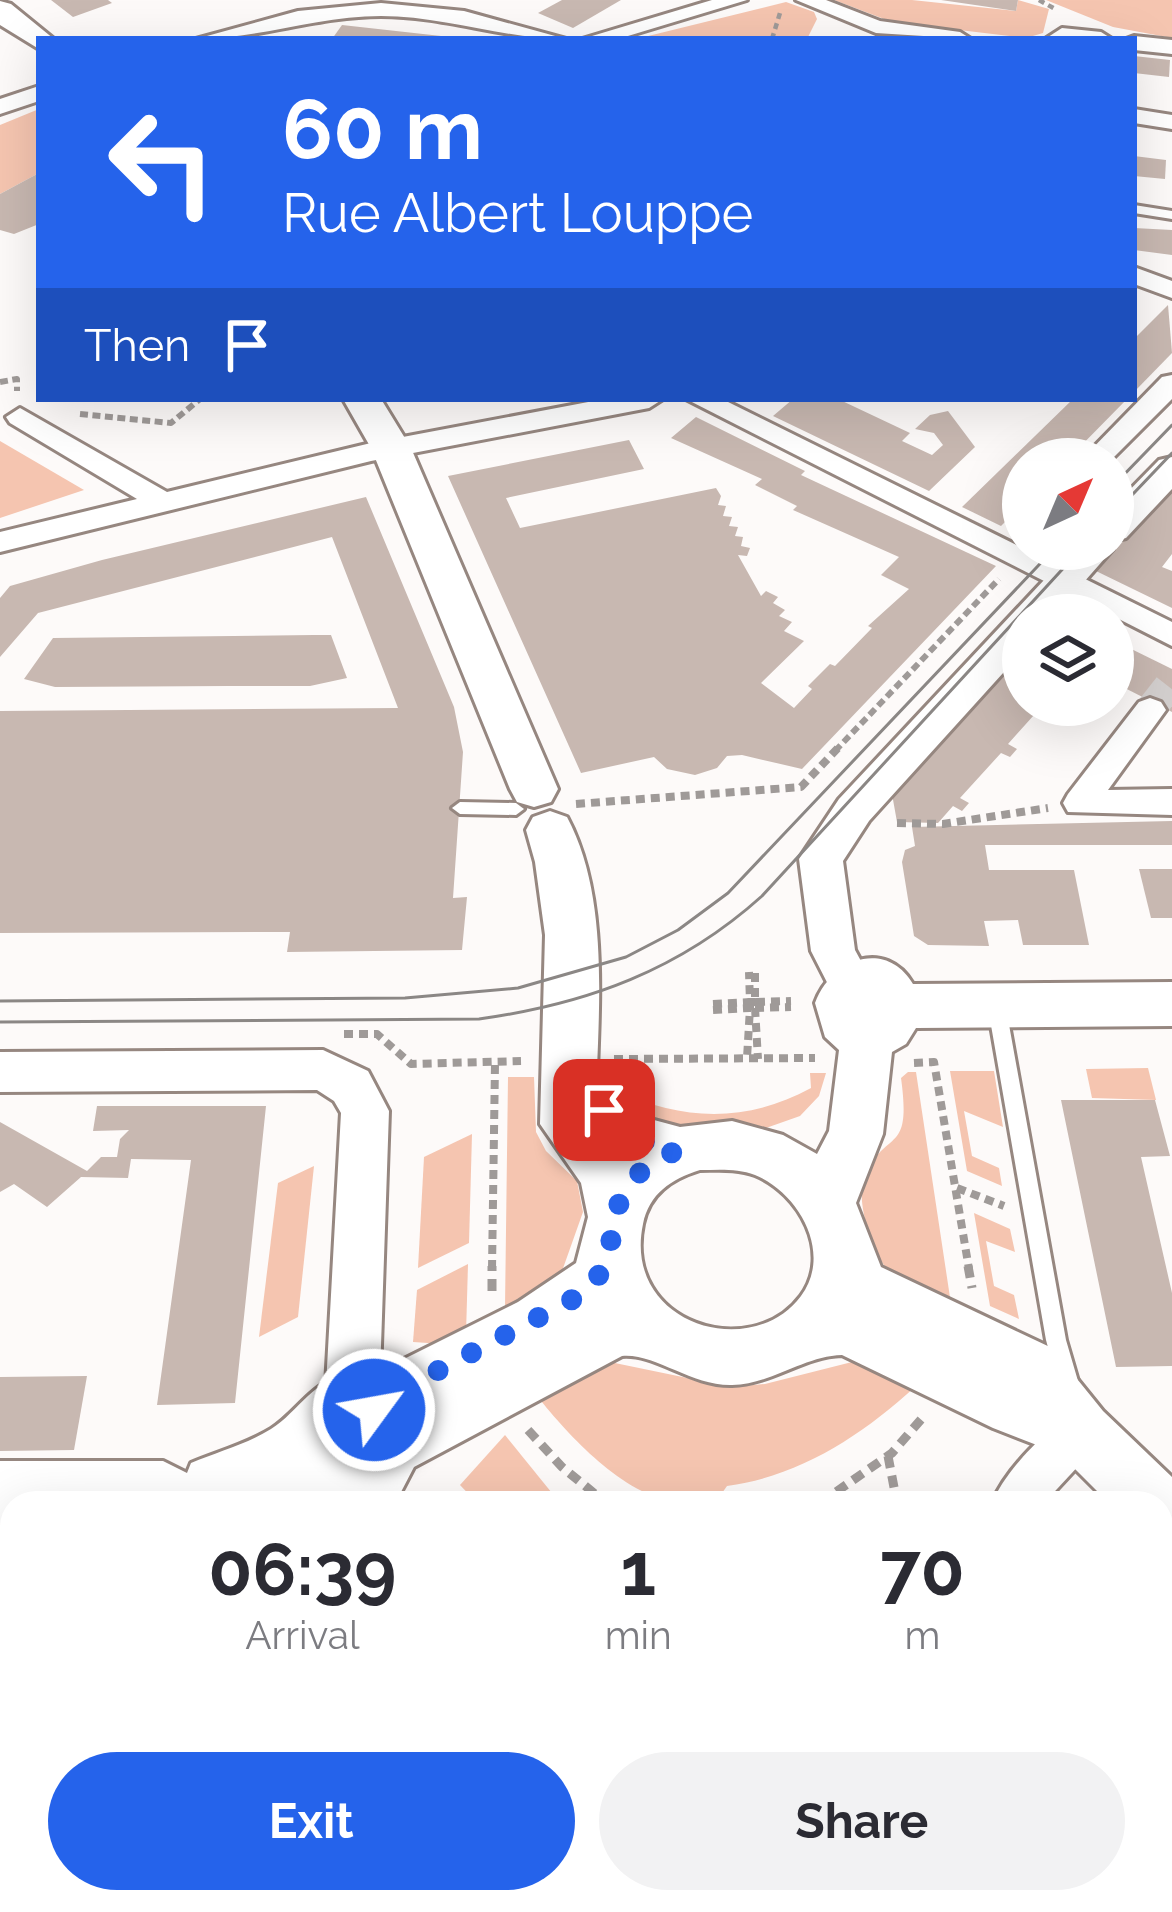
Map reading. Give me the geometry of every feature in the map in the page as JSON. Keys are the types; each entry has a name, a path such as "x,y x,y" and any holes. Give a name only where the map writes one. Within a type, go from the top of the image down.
{"main road":[{"path":"0,10 36,38"},
{"path":"364,402 391,448 564,865 567,1124 607,1174 621,1294 646,1326 685,1350 730,1358 774,1351 812,1328 836,1292 838,1169 856,1134 872,1008 1172,1004"},
{"path":"570,1080 638,1140 676,1150"},
{"path":"767,1151 793,1145 857,1099"},
{"path":"350,1456 392,1395 590,1290 638,1174 676,1150 721,1142 767,1151 802,1173 835,1227 860,1286 1031,1367 1082,1432 1142,1491"},
{"path":"202,1491 288,1454 350,1456 406,1440 615,1328 646,1326"},
{"path":"812,1328 846,1327 1015,1407 1082,1432"}],"street":[{"path":"604,36 736,0"},
{"path":"807,0 876,27 939,36"},
{"path":"216,36 260,22 398,1 500,17 548,36"},
{"path":"260,22 275,36"},
{"path":"1137,43 1172,47"},
{"path":"0,107 36,94"},
{"path":"1137,116 1172,122"},
{"path":"1137,276 1172,290"},
{"path":"1117,438 1172,383"},
{"path":"1,541 391,448 633,402"},
{"path":"706,402 1002,544"},
{"path":"20,417 161,501"},
{"path":"1134,507 1172,467"},
{"path":"1054,570 1172,635"},
{"path":"872,1008 833,951 821,860 854,810 1002,649"},
{"path":"1079,803 1150,710"},
{"path":"1079,803 1172,802"},
{"path":"0,1072 304,1069 323,1070 351,1085 365,1111 350,1456"},
{"path":"1025,1491 1082,1432"}],"lane":[{"path":"1137,209 1172,215"},
{"path":"460,808 543,808"},
{"path":"996,1005 1056,1340 1082,1432"}],"path":[{"path":"773,36 780,12"},
{"path":"20,417 65,413 171,423 196,402"},
{"path":"543,808 801,787 1020,570"},
{"path":"854,810 877,823 943,824 1079,803"},
{"path":"752,973 752,1059"},
{"path":"713,1006 791,1004"},
{"path":"955,1187 1021,1213"},
{"path":"887,1456 894,1491"}],"shaded area":[{"path":"834,0 912,0 1016,11 1018,0 1049,9 1043,33 1033,36 892,22"},
{"path":"1046,0 1172,0 1172,38 1113,27"},
{"path":"786,2 814,12 817,19 808,36 648,36"},
{"path":"36,110 36,175 0,194 0,125"},
{"path":"0,441 84,490 0,518"},
{"path":"1148,1068 1156,1100 1092,1098 1086,1069"},
{"path":"950,1071 994,1071 1003,1127 964,1111 972,1156 999,1168 1002,1186 967,1171"},
{"path":"916,1072 951,1304 892,1274 878,1256 864,1214 864,1178 900,1131 901,1078"},
{"path":"810,1073 826,1073 819,1096 800,1116 766,1128 658,1125 596,1076 616,1075 617,1091 642,1101 715,1114 787,1099 811,1088"},
{"path":"508,1077 534,1077 536,1132 546,1151 577,1181 583,1212 561,1274 505,1307"},
{"path":"472,1134 469,1243 418,1268 424,1157"},
{"path":"314,1166 298,1317 259,1337 278,1183"},
{"path":"974,1213 1010,1229 1015,1252 986,1241 994,1286 1014,1295 1019,1319 990,1306"},
{"path":"468,1264 466,1334 443,1344 413,1342 417,1290"},
{"path":"610,1362 731,1387 765,1384 852,1362 915,1387 828,1451 723,1491 637,1488 581,1446 537,1396"},
{"path":"505,1435 550,1491 466,1491 460,1485"}],"building":[{"path":"51,0 108,0 112,3 73,17"},
{"path":"562,0 621,0 573,28 538,13"},
{"path":"941,0 1018,0 1016,11"},
{"path":"342,25 441,36 334,36"},
{"path":"1137,56 1170,60 1169,77 1137,73"},
{"path":"1137,156 1166,160 1165,179 1137,176"},
{"path":"36,175 36,225 14,234 0,230 0,194"},
{"path":"1137,228 1172,230 1172,255 1137,250"},
{"path":"1168,305 1172,353 1137,389 1137,336"},
{"path":"789,402 844,402 910,433 902,441 932,455 943,445 934,433 915,429 930,415 948,411 975,447 929,491 773,416"},
{"path":"1070,402 1124,402 1089,438 1033,438"},
{"path":"696,417 805,471 801,475 996,566 802,769 742,755 727,756 717,768 695,775 667,769 654,757 581,773 448,476 629,440 644,469 506,498 520,528 716,488 721,496 718,505 726,506 723,516 732,517 729,526 738,527 735,536 743,537 741,546 750,548 747,556 738,555 761,596 766,591 778,597 773,603 785,610 779,616 792,622 784,631 804,641 761,683 794,708 812,689 808,686 830,664 835,666 872,628 868,626 909,589 881,575 899,557 793,510 797,506 755,485 762,479 671,438"},
{"path":"1002,468 1002,525 962,507"},
{"path":"1172,488 1172,554 1162,567 1172,571 1172,608 1096,571 1134,570 1134,530"},
{"path":"366,497 454,707 463,752 453,898 467,897 462,950 287,952 290,932 0,933 0,711 398,708 332,537 38,613 0,657 0,598 10,586"},
{"path":"331,635 347,678 310,686 55,687 24,679 53,638"},
{"path":"1134,650 1172,669 1172,712 1134,693"},
{"path":"1002,675 1002,726 1024,726 1008,744 1017,749 1010,757 1001,753 960,798 969,803 962,811 953,806 938,823 897,822 892,794"},
{"path":"1172,821 1172,845 985,845 989,870 1074,870 1089,945 1023,945 1018,920 984,921 989,946 928,945 914,936 902,862 905,850 915,846 912,827"},
{"path":"1139,869 1172,869 1172,918 1151,918"},
{"path":"1061,1100 1155,1100 1170,1156 1141,1157 1172,1293 1172,1366 1116,1367"},
{"path":"97,1106 266,1106 235,1403 157,1405 191,1160 131,1159 128,1178 81,1177 47,1207 14,1184 0,1192 0,1122 87,1171 101,1157 117,1157 120,1139 129,1130 93,1131"},
{"path":"87,1376 74,1450 0,1451 0,1377"}],"tunnel":[{"path":"1150,710 1172,682"}],"tram line":[{"path":"1134,464 1172,425"},
{"path":"1134,493 1172,453"},
{"path":"0,1001 405,998 518,988 626,957 678,930 728,893 1034,570"},
{"path":"0,1022 479,1019 557,1004 630,980 698,944 762,896 1062,570"}],"route":[{"path":"374,1410 392,1395 590,1290 609,1258 614,1212 638,1174 676,1150 638,1140 604,1110"}]}
